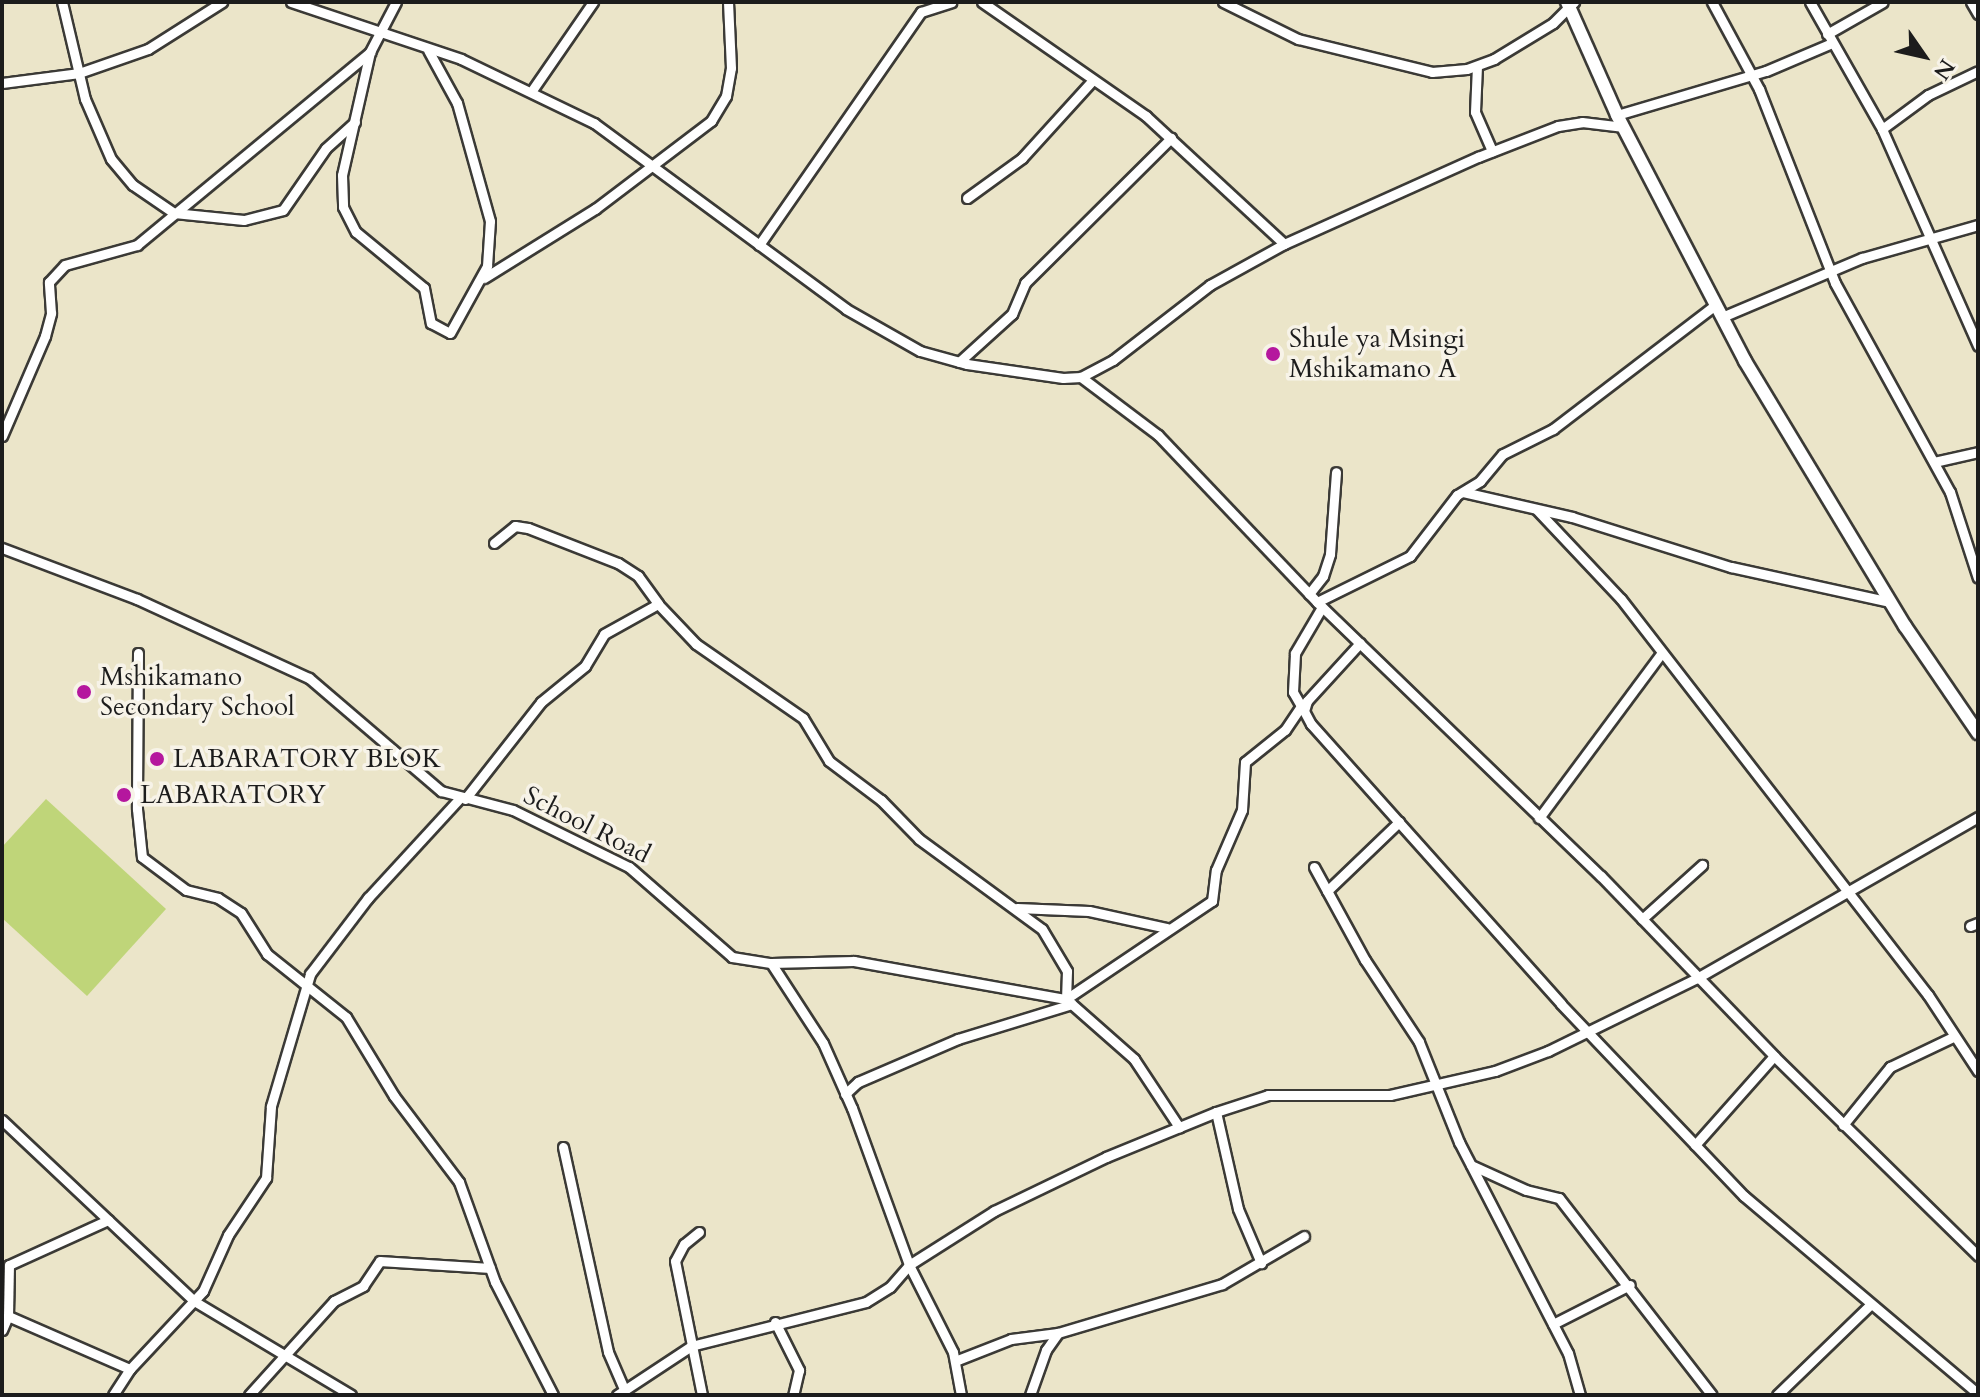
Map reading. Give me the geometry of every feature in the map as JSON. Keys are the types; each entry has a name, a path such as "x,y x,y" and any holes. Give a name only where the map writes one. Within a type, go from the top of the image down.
{"street":[{"path":"62,2 79,73 111,159 133,185 174,213 244,220 283,210 326,148 355,122"},
{"path":"2,83 79,73 148,49 222,2"},
{"path":"291,2 533,89 655,164 759,245 877,327 920,351 959,362 1081,377 1158,435 1316,601 1642,919 1774,1056 1978,1255"},
{"path":"396,2 370,52 342,185 343,207 356,232 424,288 431,323 445,332 457,327 480,282 490,253 490,221 457,103 428,50"},
{"path":"533,89 593,2"},
{"path":"480,282 655,164 711,121 726,96 731,68 728,2"},
{"path":"759,245 918,15 951,2"},
{"path":"982,2 1171,138 1284,244"},
{"path":"1223,2 1298,39 1384,63 1432,72 1477,66 1553,23 1570,4 1617,115 1719,311 1893,603 1978,733"},
{"path":"1712,2 1752,75 1830,273 1950,492 1978,578"},
{"path":"1810,2 1882,129 1978,346"},
{"path":"1617,115 1752,75 1830,39 1883,2"},
{"path":"1971,2 1978,14"},
{"path":"2,436 45,336 51,313 49,282 65,265 137,245 370,52"},
{"path":"1477,66 1475,112 1492,151"},
{"path":"1882,129 1928,95 1978,71"},
{"path":"967,198 1022,158 1093,80"},
{"path":"1081,377 1147,337 1210,285 1284,244 1492,151 1558,126 1582,122 1624,127"},
{"path":"959,362 1012,314 1025,283 1171,138"},
{"path":"1316,601 1410,556 1463,491 1480,481 1503,454 1553,429 1719,311 1931,235 1978,225"},
{"path":"1934,462 1978,452"},
{"path":"1336,472 1330,554 1316,601 1296,645 1293,692 1302,710 1399,822 1744,1196 1869,1306 1974,1390"},
{"path":"1463,491 1731,567 1872,595 1893,603"},
{"path":"1537,510 1621,599 1928,995 1953,1037 1978,1070"},
{"path":"494,543 515,526 528,528 618,563 638,576 658,604 696,644 797,712 829,761 881,800 919,839 1016,908 1057,950 1069,986 1069,1002 1134,1059 1179,1127"},
{"name":"School Road","path":"2,548 137,599 309,678 441,791 513,810 629,867 652,883 719,950 771,963 854,961 1069,1002"},
{"path":"113,1395 130,1369 194,1301 231,1228 266,1178 271,1106 307,981 368,898 463,799 541,702 585,666 604,634 633,613 658,604"},
{"path":"845,1094 858,1082 958,1039 1069,1002 1167,928 1203,911 1215,896 1216,870 1242,810 1245,762 1285,730 1360,643"},
{"path":"138,653 137,833 142,857 186,890 218,898 241,913 267,954 307,981 345,1014 399,1105 454,1172 490,1268 553,1395"},
{"path":"1539,818 1661,654"},
{"path":"563,1147 607,1349 621,1392 691,1346 775,1322 866,1302 890,1287 909,1265 1029,1192 1216,1112 1268,1095 1344,1098 1434,1086 1495,1071 1591,1031 1697,978 1978,817"},
{"path":"1327,891 1399,822"},
{"path":"1642,919 1702,865"},
{"path":"1314,867 1365,960 1408,1021 1471,1165 1576,1374 1579,1395"},
{"path":"1016,908 1089,911 1167,928"},
{"path":"771,963 823,1043 909,1265 955,1361 961,1395"},
{"path":"1843,1125 1890,1067 1953,1037"},
{"path":"1695,1145 1774,1056"},
{"path":"1216,1112 1238,1209 1261,1263"},
{"path":"4,1123 194,1301 351,1395"},
{"path":"1471,1165 1526,1190 1559,1198 1630,1285 1712,1395"},
{"path":"2,1330 8,1316 9,1265 108,1220"},
{"path":"699,1232 675,1261 686,1295 691,1346 702,1395"},
{"path":"955,1361 1011,1339 1058,1333 1222,1284 1304,1236"},
{"path":"249,1395 334,1301 363,1286 380,1261 490,1268"},
{"path":"1553,1324 1630,1285"},
{"path":"1777,1395 1869,1306"},
{"path":"8,1316 130,1369"},
{"path":"775,1322 799,1370 793,1395"},
{"path":"1030,1395 1046,1350 1058,1333"}],"green space":[{"path":"46,799 166,909 87,996 2,918 2,847"}],"place":[{"name":"Shule ya Msingi Mshikamano A","path":"1273,354"},
{"name":"Mshikamano Secondary School","path":"84,692"},
{"name":"LABARATORY BLOK","path":"157,759"},
{"name":"LABARATORY","path":"124,795"}]}
